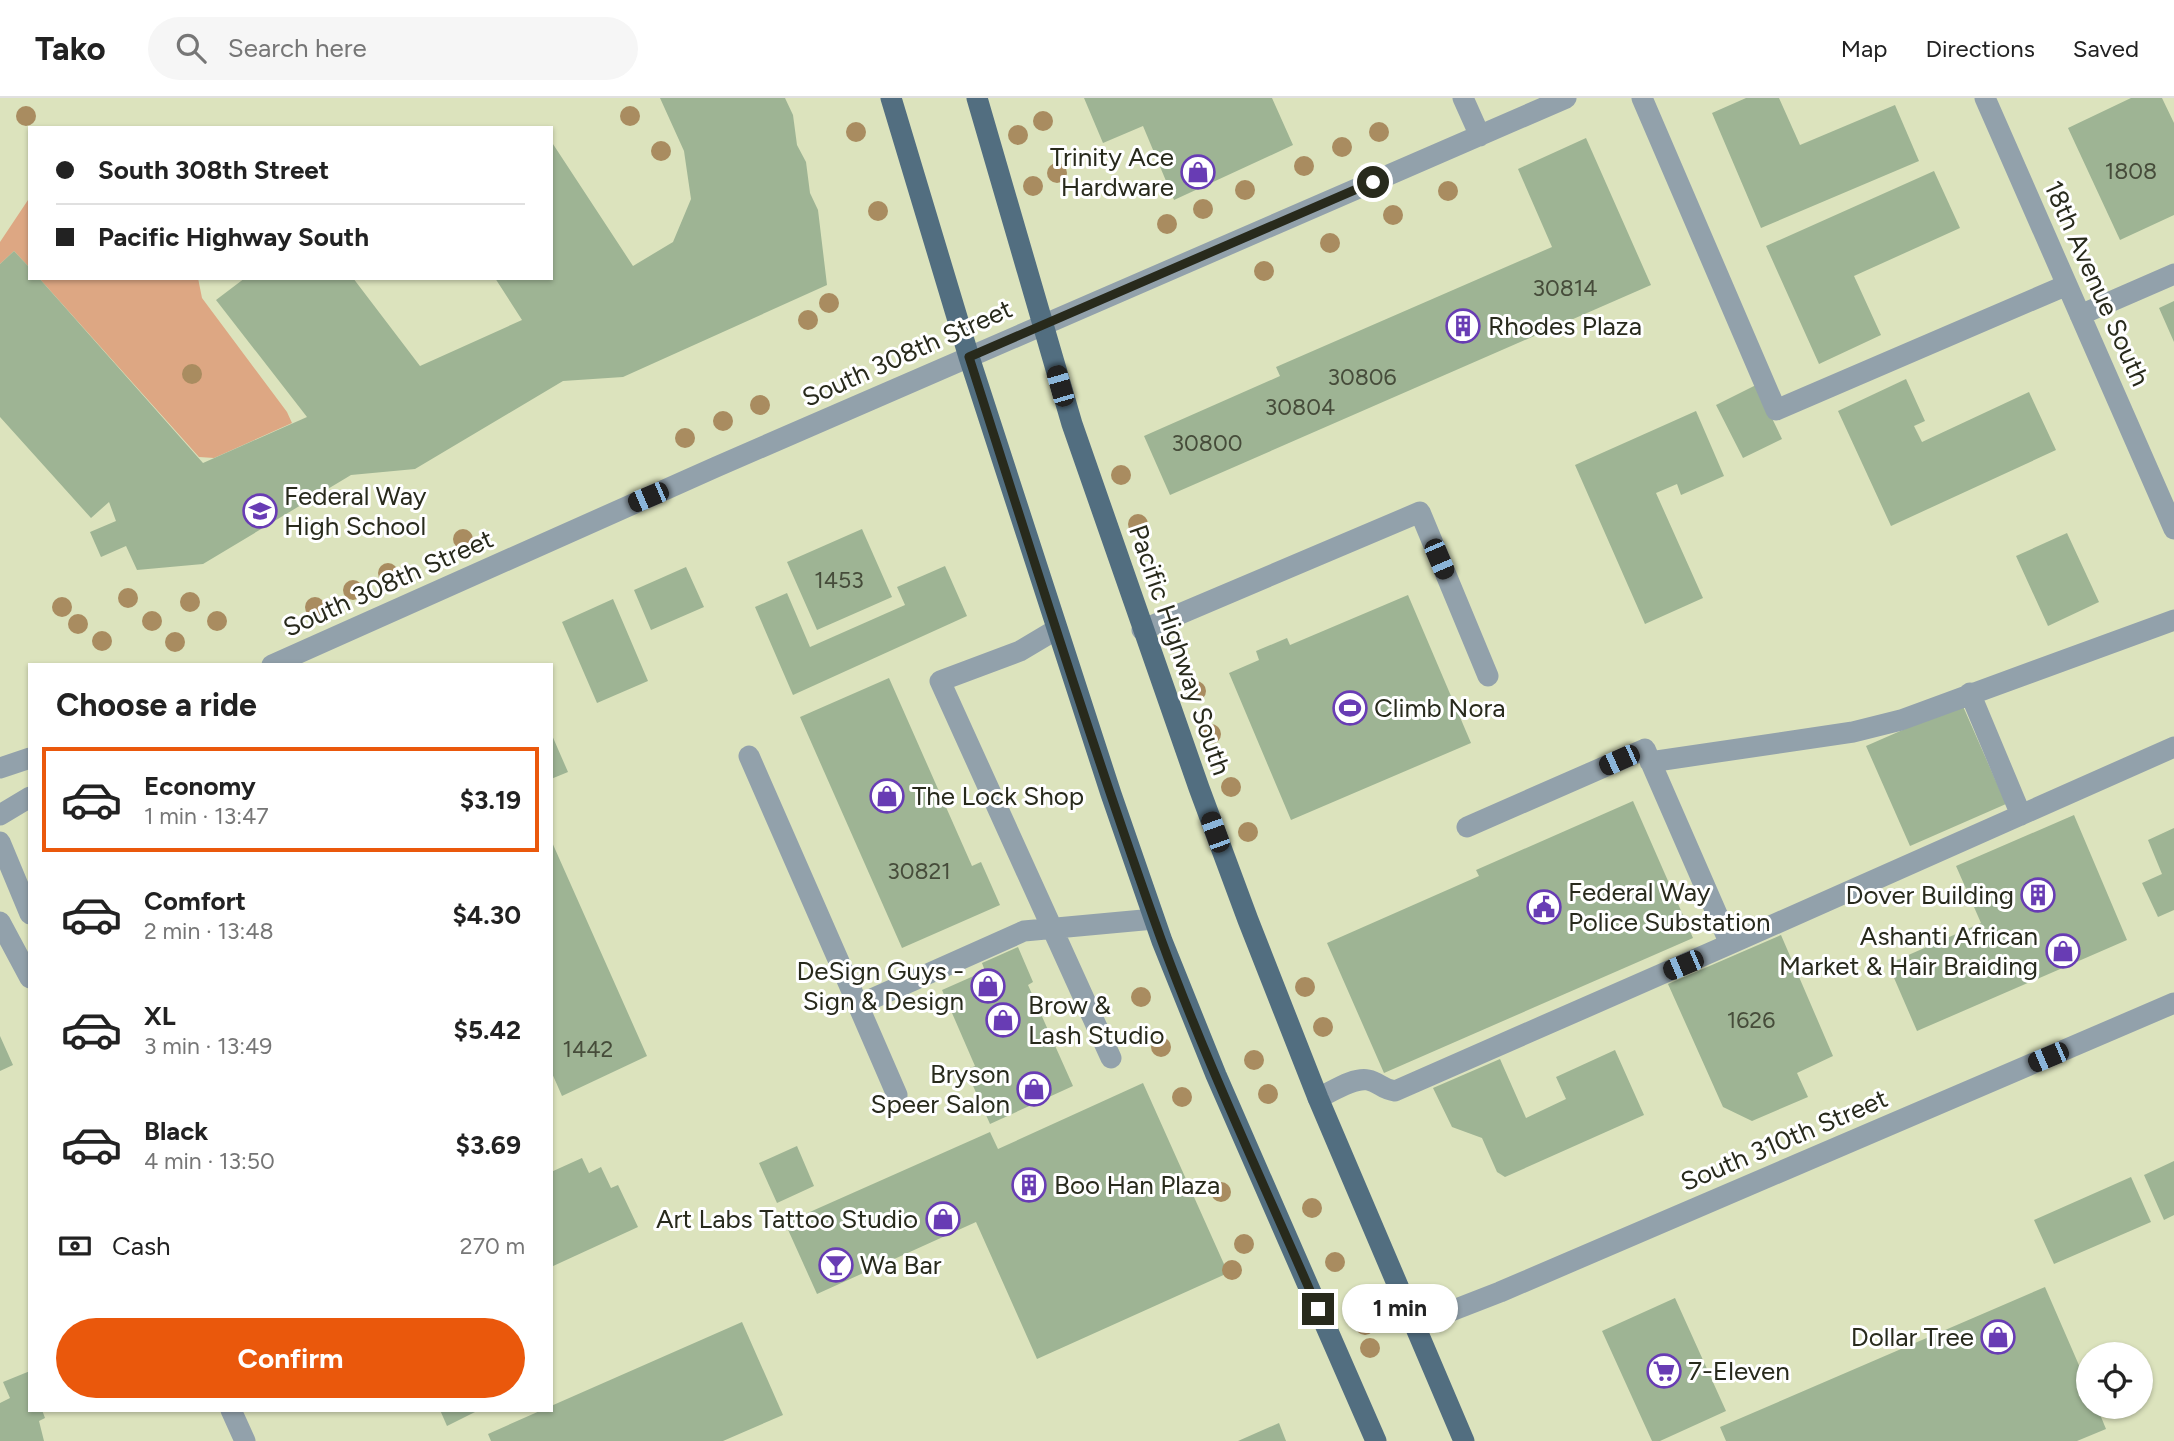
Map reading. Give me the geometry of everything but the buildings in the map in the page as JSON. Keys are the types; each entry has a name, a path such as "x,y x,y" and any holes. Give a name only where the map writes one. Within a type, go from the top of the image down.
{"main road":[{"path":"891,98 969,357 1154,919 1221,1087 1376,1441"},
{"name":"Pacific Highway South","path":"977,98 1068,411 1142,630 1243,908 1318,1098 1464,1441"}],"street":[{"path":"1464,98 1480,136"},
{"name":"South 308th Street","path":"276,663 593,521 1566,98"},
{"path":"1642,98 1776,410 2067,285"},
{"name":"18th Avenue South","path":"1985,98 2174,529"},
{"path":"2080,314 2174,275"},
{"path":"1142,630 1419,512 1489,676"},
{"path":"1650,762 1853,732 1901,720 2174,620"},
{"path":"1057,629 1020,651 940,681 1111,1058"},
{"path":"1970,693 2021,815"},
{"path":"1318,1098 1362,1079 1372,1081 1383,1089 1395,1091 2174,747"},
{"path":"1467,827 1645,749 1730,944"},
{"path":"749,756 897,1095"},
{"path":"0,768 28,759"},
{"path":"0,815 28,798"},
{"path":"0,842 28,909"},
{"path":"858,1005 1024,931 1154,919"},
{"path":"0,922 28,974"},
{"name":"South 310th Street","path":"1415,1325 1500,1292 2174,1003"},
{"path":"233,1412 245,1441"}],"shaded area":[{"path":"28,200 28,266 14,251 0,264 0,242"},
{"path":"41,280 198,280 202,298 287,412 292,423 214,458 199,457"}],"place":[{"name":"Trinity Ace Hardware","path":"1198,172"},
{"name":"Rhodes Plaza","path":"1463,326"},
{"name":"Federal Way High School","path":"260,511"},
{"name":"Climb Nora","path":"1350,708"},
{"name":"The Lock Shop","path":"887,796"},
{"name":"Dover Building","path":"2038,895"},
{"name":"Federal Way Police Substation","path":"1544,907"},
{"name":"Ashanti African Market & Hair Braiding","path":"2063,951"},
{"name":"DeSign Guys - Sign & Design","path":"988,986"},
{"name":"Brow & Lash Studio","path":"1003,1020"},
{"name":"Bryson Speer Salon","path":"1034,1089"},
{"name":"Boo Han Plaza","path":"1029,1185"},
{"name":"Art Labs Tattoo Studio","path":"943,1219"},
{"name":"Wa Bar","path":"836,1265"},
{"name":"Dollar Tree","path":"1998,1337"},
{"name":"7-Eleven","path":"1664,1371"}],"route":[{"path":"1318,1309 1216,1075 1162,941 1103,770 969,357 1373,182"}]}
